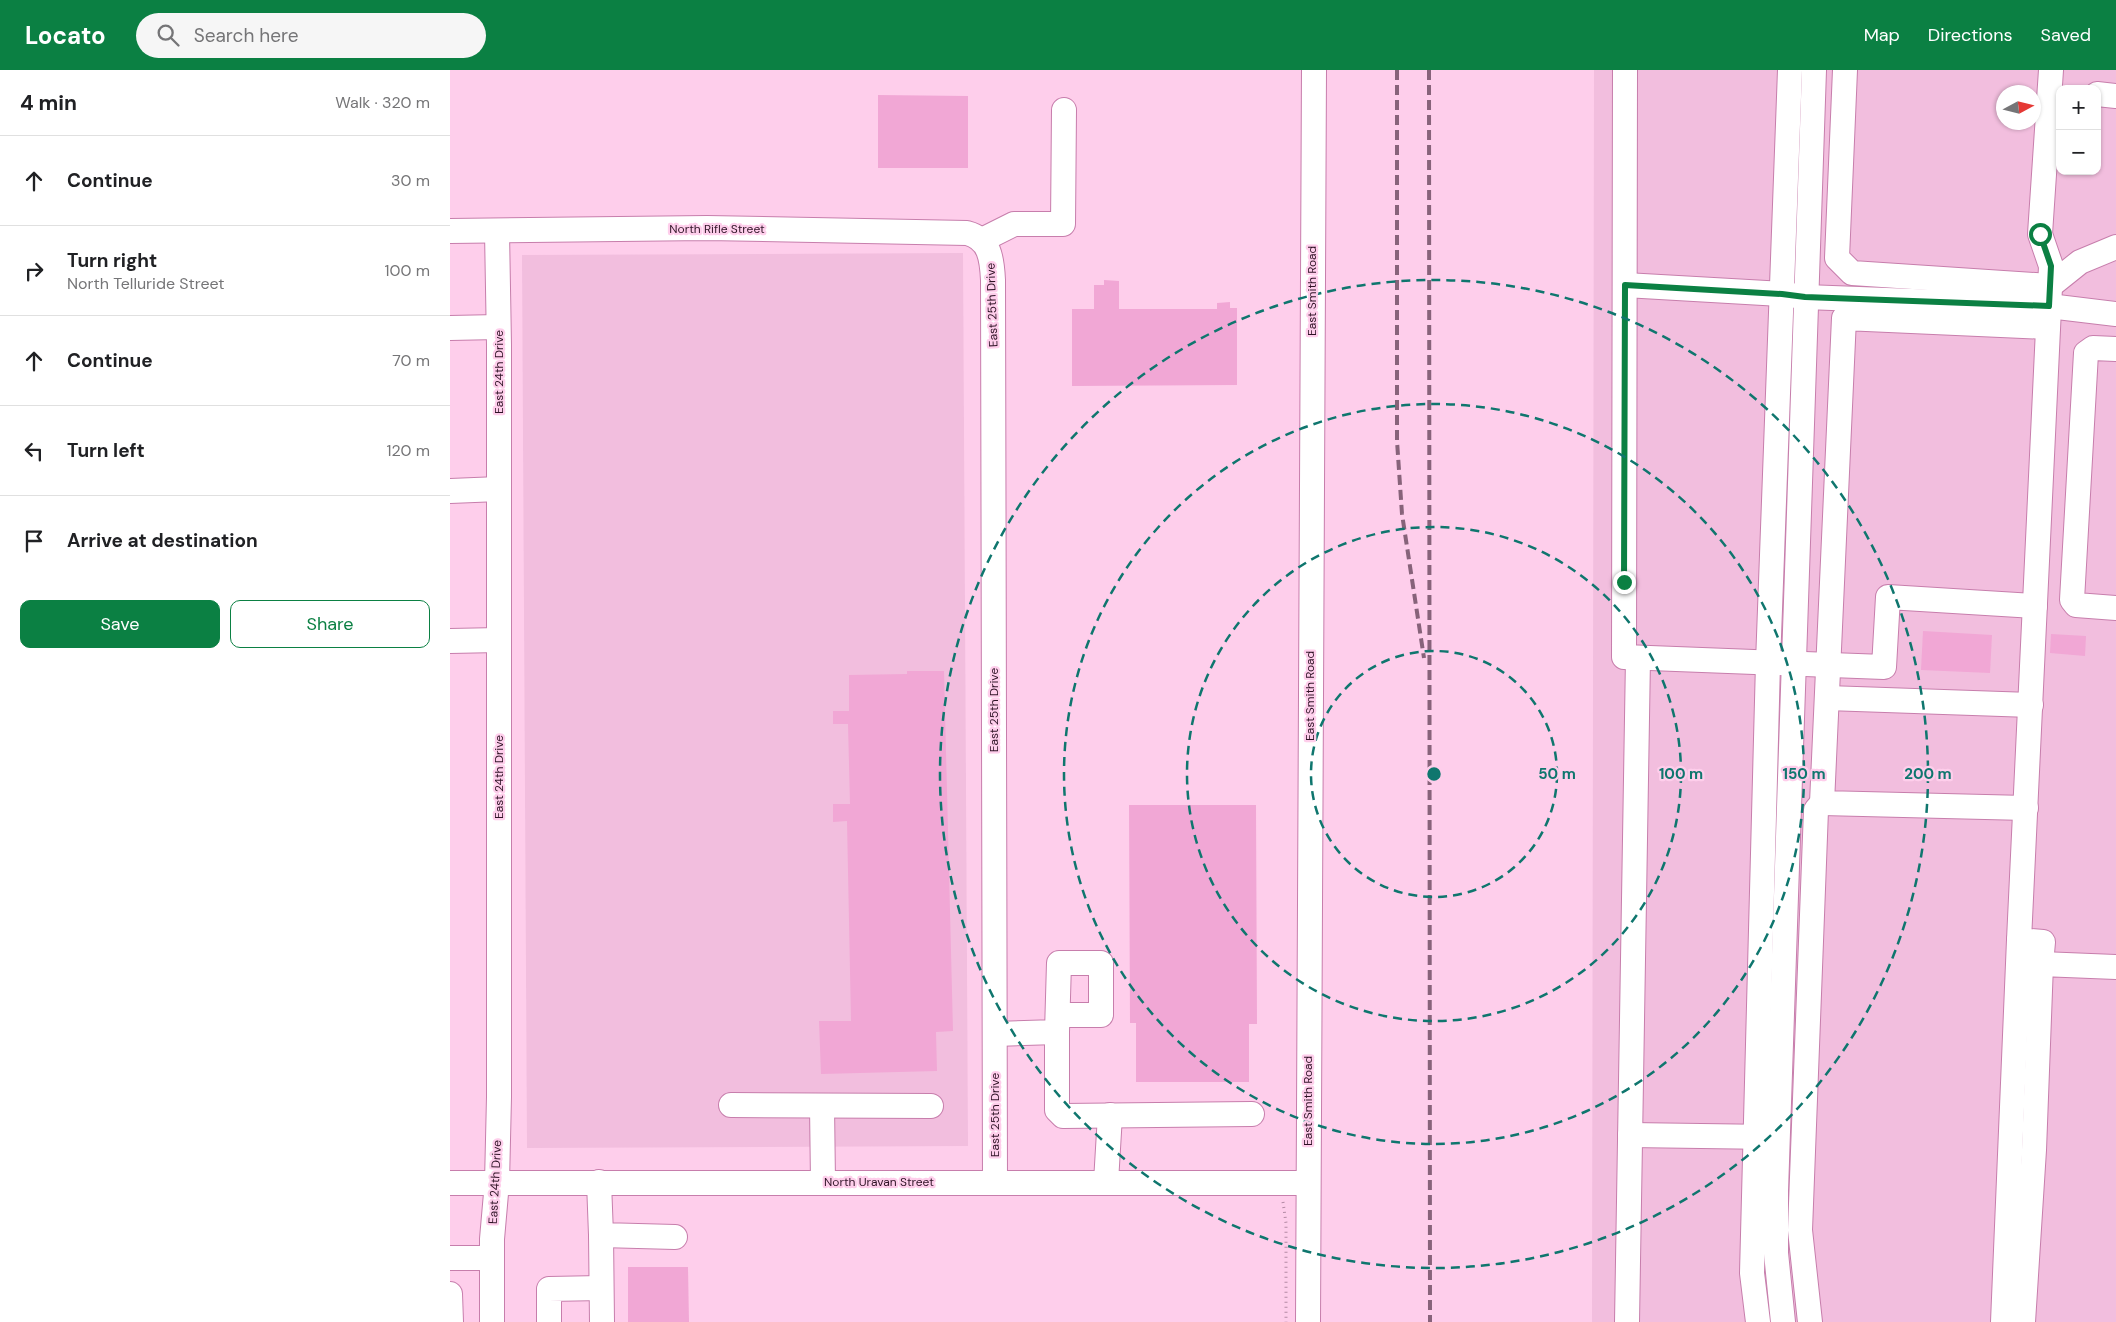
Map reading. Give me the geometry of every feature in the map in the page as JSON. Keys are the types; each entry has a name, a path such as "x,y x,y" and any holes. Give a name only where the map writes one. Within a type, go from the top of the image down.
{"street":[{"name":"East Smith Road","path":"1308,1322 1314,70"},
{"path":"1625,70 1624,657 1884,667 1888,597 2035,606"},
{"path":"1783,1322 1767,1137 1763,861 1768,663 1790,70"},
{"path":"1758,1322 1752,1273 1767,1137 1786,863 1814,70"},
{"path":"1846,70 1837,258 1852,273 2049,306 2116,314"},
{"path":"2003,1322 2051,266 2040,234 2054,84"},
{"path":"2101,94 2116,96"},
{"path":"982,240 1014,224 1063,224 1064,110"},
{"name":"North Rifle Street","path":"450,231 497,232 707,228 957,232 976,235 982,240"},
{"name":"East 24th Drive","path":"492,1322 492,1258 497,1182 499,640 497,232"},
{"name":"East 25th Drive","path":"982,240 988,248 992,260 994,280 995,1182"},
{"path":"2049,306 2080,262 2116,247"},
{"path":"1625,285 1805,297 2049,306"},
{"path":"1810,1322 1800,1230 1816,810 1822,803 1844,318 2049,306"},
{"path":"450,328 498,326"},
{"path":"2116,349 2093,348 2086,353 2072,600 2076,605 2116,608"},
{"path":"450,491 498,489"},
{"path":"450,641 499,640"},
{"path":"1628,1322 1638,658"},
{"path":"1827,698 2031,706"},
{"path":"1822,803 2026,808"},
{"path":"1763,861 1814,865"},
{"path":"2019,940 2043,942 2034,1150 2023,1322"},
{"path":"2042,964 2116,967"},
{"path":"995,1034 1058,1023 1057,1110 1063,1116 1252,1114"},
{"path":"731,1105 931,1106"},
{"path":"822,1106 823,1182"},
{"path":"1106,1182 1110,1115"},
{"path":"1630,1136 1804,1138"},
{"path":"599,1182 602,1322"},
{"name":"North Uravan Street","path":"450,1183 1308,1183"},
{"path":"601,1235 675,1236"},
{"path":"450,1258 492,1258"},
{"path":"549,1322 549,1288 601,1288"},
{"path":"450,1294 451,1322"}],"path":[{"path":"1283,1202 1286,1223 1286,1322"}],"shaded area":[{"path":"1594,70 2116,70 2116,1322 1592,1322"},
{"path":"963,253 968,1146 527,1148 522,255"}],"building":[{"path":"878,95 968,96 968,168 878,168"},
{"path":"1104,280 1119,281 1119,309 1217,309 1217,303 1230,302 1230,308 1237,308 1237,385 1072,386 1072,309 1094,309 1094,285 1104,285"},
{"path":"1923,631 1992,635 1990,673 1921,670"},
{"path":"2051,634 2086,636 2085,656 2050,653"},
{"path":"907,671 944,671 953,1031 936,1032 937,1071 821,1074 819,1021 851,1021 847,821 833,822 833,804 850,804 848,724 833,724 833,711 849,711 849,675 907,674"},
{"path":"1129,805 1256,805 1257,1024 1249,1024 1249,1082 1136,1082 1136,1023 1130,1023"},
{"path":"628,1267 688,1267 689,1322 628,1322"}],"railway":[{"path":"1397,70 1397,441 1402,514 1424,658"},
{"path":"1429,70 1430,1322"}],"route":[{"path":"1624,582 1625,285 1805,297 2049,306 2051,266 2040,234"}]}
